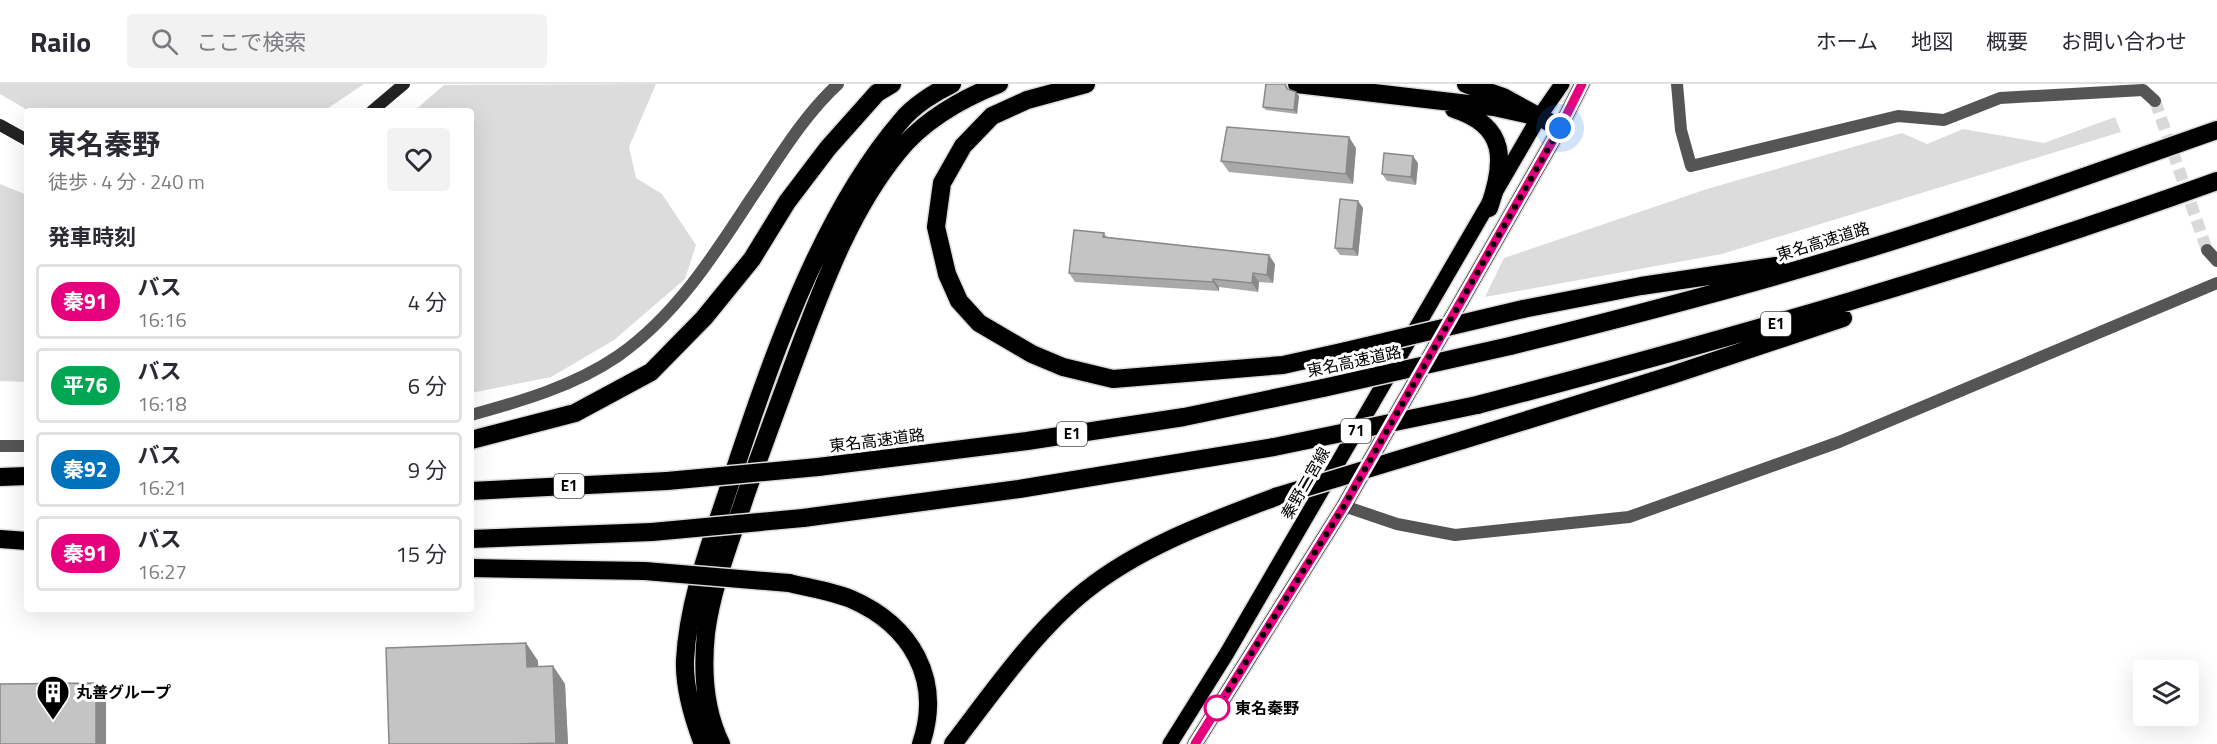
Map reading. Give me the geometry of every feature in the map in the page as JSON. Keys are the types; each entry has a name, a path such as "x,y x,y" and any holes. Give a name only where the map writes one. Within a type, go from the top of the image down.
{"highway":[{"path":"474,439 575,413 651,372 704,318 752,259 787,202 828,148 877,93 892,84"},
{"path":"703,744 691,712 685,661 686,651 703,564 748,429 818,255 856,183 902,119 952,84"},
{"path":"721,744 708,708 704,680 706,632 714,589 762,449 832,263 868,197 899,151 932,121 969,96 999,84"},
{"path":"1086,84 1027,100 992,116 963,146 942,183 936,227 947,274 959,301 979,323 1032,354 1064,367 1113,379 1283,365 1523,309 1641,286 1847,255"},
{"path":"1297,84 1494,107 1539,117"},
{"path":"1466,84 1503,97 1560,128"},
{"path":"1418,98 1471,114 1488,129 1498,147 1501,165 1489,208"},
{"name":"東名高速道路","path":"474,491 667,481 818,468 1027,441 1173,418 1323,388 1650,312 1969,217 2217,130"},
{"name":"E1","path":"474,539 652,532 803,518 1019,489 1274,447 1477,405 1819,313 2073,233 2217,181"},
{"path":"954,744 1037,639 1084,591 1120,566 1202,525 1278,496 1463,440 1793,334 2073,233"},
{"path":"0,477 24,476"},
{"path":"0,487 24,488"},
{"path":"0,539 24,541"},
{"path":"474,568 645,571 789,583 849,599 873,610 901,632 914,648 927,690 928,712 921,744"}],"main road":[{"name":"秦野二宮線","path":"1170,744 1227,653 1418,323 1489,208 1539,117 1562,84"},
{"name":"71","path":"1195,744 1344,506 1560,128 1582,84"}],"street":[{"path":"376,108 404,84"},
{"path":"474,414 525,400 580,377 619,356 664,317 705,268 799,129 838,84"},
{"path":"1677,84 1681,130 1691,166 1899,116 1944,120 2000,98 2143,90 2155,101"},
{"path":"0,125 24,138"},
{"path":"2207,250 2217,261"},
{"path":"1344,506 1397,524 1455,535 1629,517 1839,442 2217,282"},
{"path":"0,446 24,446"}],"shaded area":[{"path":"0,84 364,84 328,108 24,108 0,94"},
{"path":"656,84 629,147 636,178 662,194 696,245 685,279 614,340 551,377 474,392 474,108 417,108 444,85"},
{"path":"2115,117 2121,132 1722,254 1485,297 1504,258 1707,189 1902,133 1927,144 1963,129 2044,143"},
{"path":"0,184 24,194 24,382 0,381"}],"building":[{"path":"1266,84 1285,84 1287,89 1296,92 1294,110 1263,107"},
{"path":"1227,127 1349,137 1346,174 1221,161"},
{"path":"1384,153 1413,156 1411,177 1382,174"},
{"path":"1340,199 1358,201 1353,249 1335,248"},
{"path":"1074,230 1104,233 1103,237 1269,255 1267,275 1253,273 1252,283 1213,279 1213,282 1069,273"},
{"path":"526,643 527,667 553,666 556,743 389,744 386,648"},
{"name":"丸善グループ","path":"96,683 96,744 0,744 0,684"}],"tunnel":[{"path":"2155,101 2207,250"}],"bus line":[{"name":"秦91","path":"1195,744 1344,506 1560,128 1582,84"}],"place":[{"name":"東名秦野","path":"1217,708"},
{"name":"丸善グループ","path":"53,721"}],"route":[{"path":"1217,708 1344,506 1560,128"}]}
